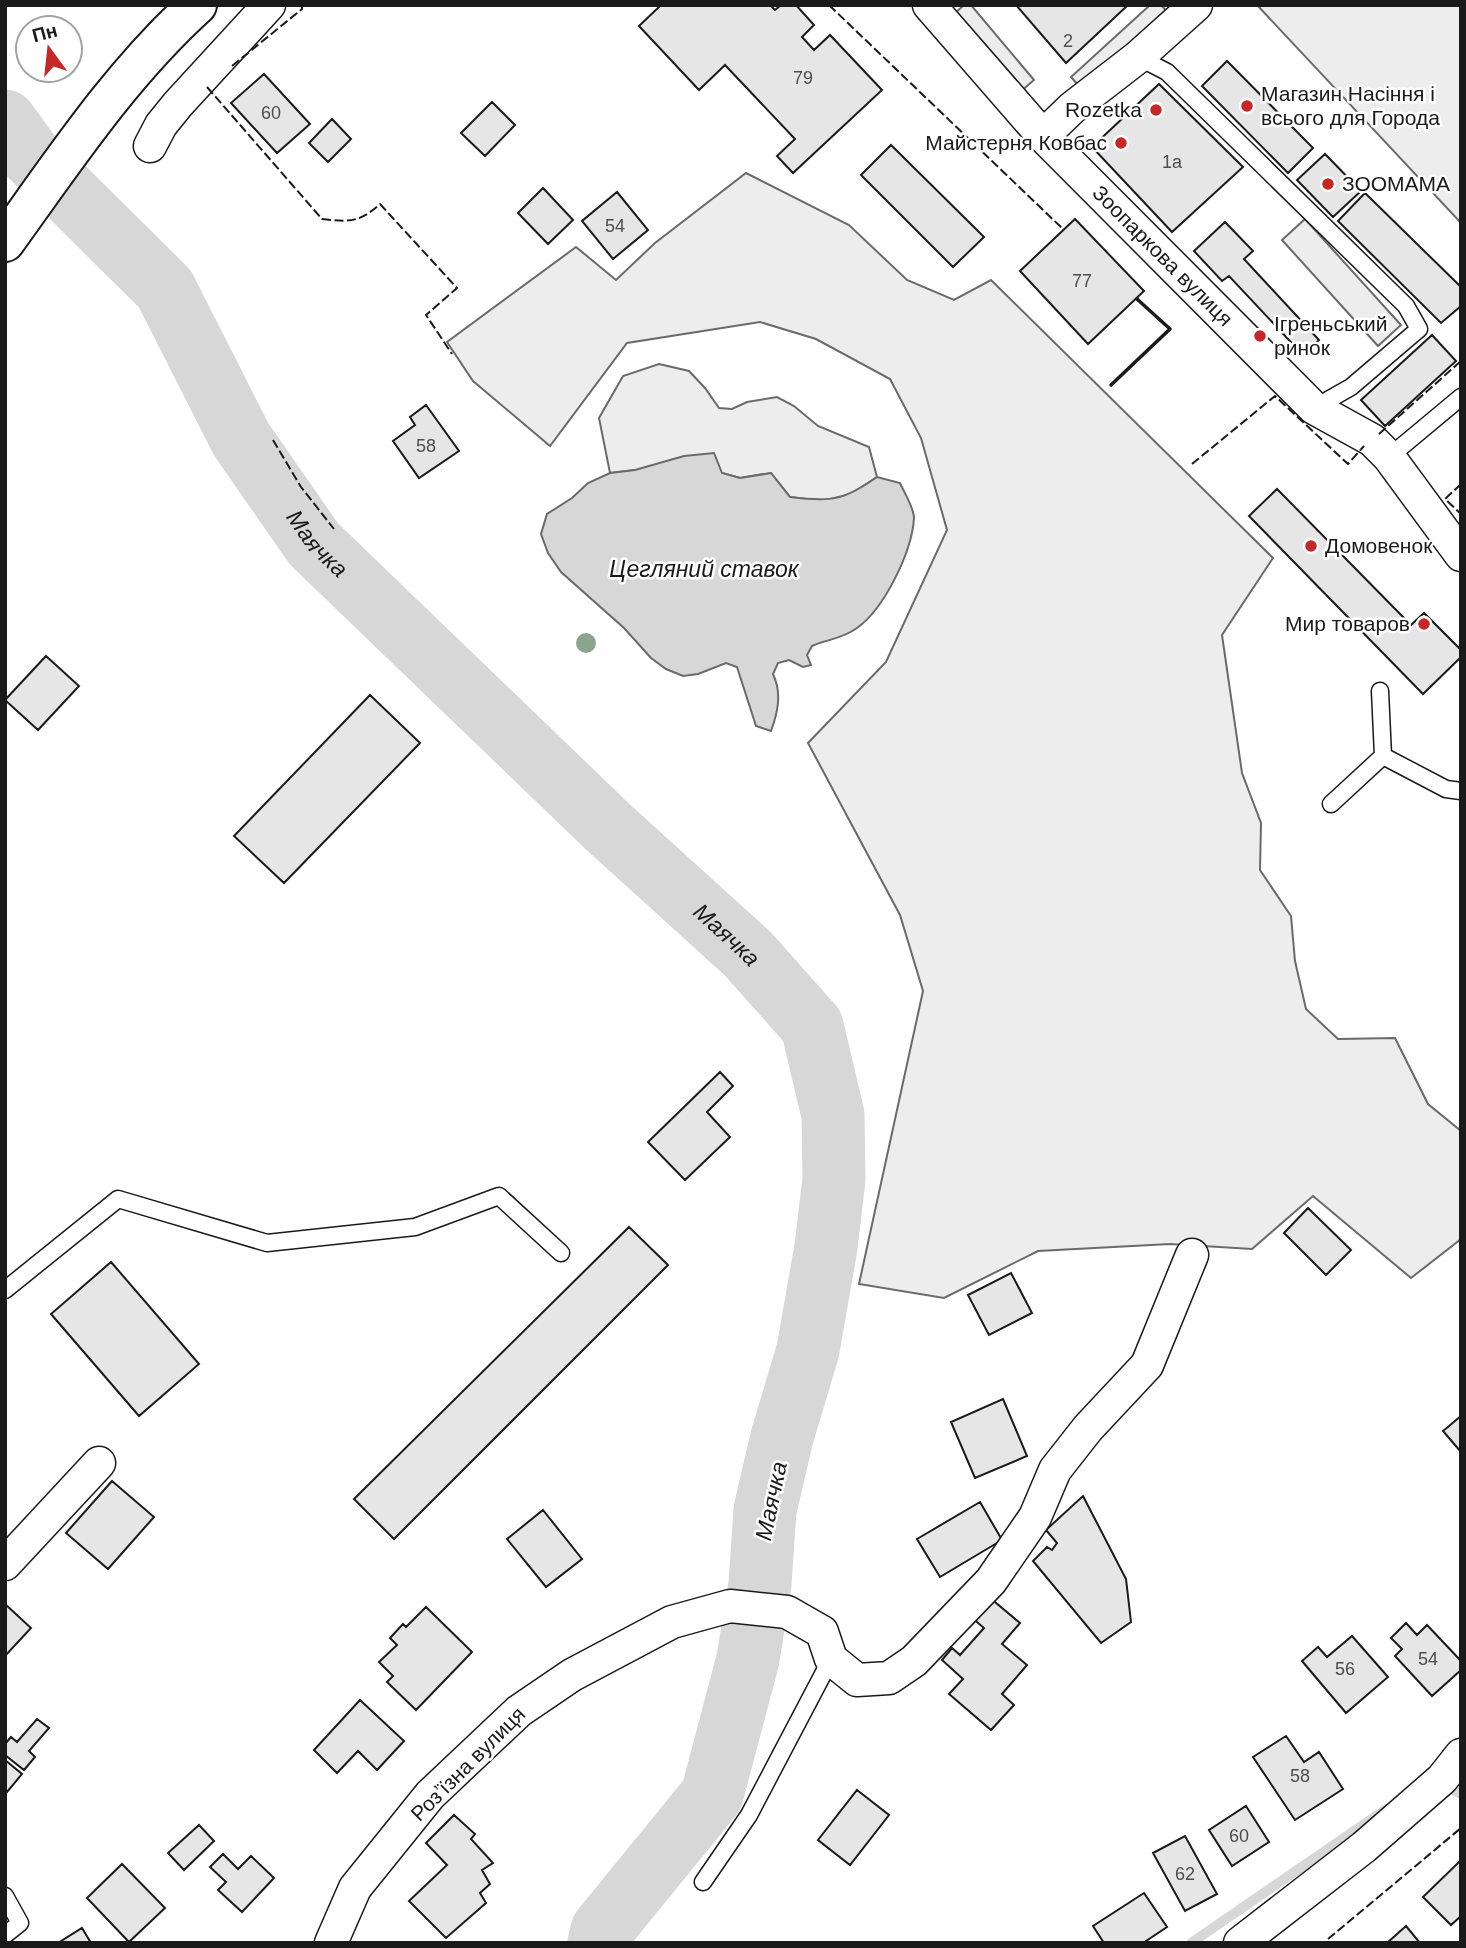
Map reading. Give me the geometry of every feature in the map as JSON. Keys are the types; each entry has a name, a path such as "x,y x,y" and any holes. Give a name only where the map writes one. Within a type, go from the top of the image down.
{"main road":[{"path":"5,242 92,121 138,66 197,5"}],"street":[{"path":"150,146 161,125 178,104 269,5"},
{"name":"Зоопаркова вулиця","path":"929,5 1043,136 1314,408 1372,440 1389,457 1461,555"},
{"path":"1043,136 1072,108 1138,57 1196,5"},
{"path":"831,1659 857,1680 889,1678 914,1661 991,1581 1035,1517 1055,1471 1087,1428 1147,1366 1192,1255"},
{"path":"5,1564 99,1463"},
{"name":"Розʼїзна вулиця","path":"331,1943 355,1888 430,1795 519,1711 572,1675 673,1622 730,1606 787,1612 822,1632 831,1659"},
{"path":"1240,1943 1364,1847 1442,1779 1461,1755"}],"lane":[{"path":"1138,57 1167,72 1406,306 1419,329 1351,387 1314,408"},
{"path":"1389,457 1461,397"},
{"path":"1331,804 1383,756 1380,691"},
{"path":"1383,756 1446,789 1461,791"},
{"path":"5,1290 118,1199 267,1243 415,1227 499,1196 561,1253"},
{"path":"703,1882 749,1815 831,1659"},
{"path":"5,1896 20,1923 5,1935"}],"shaded area":[{"path":"964,5 971,5 1034,80 1020,92 955,13"},
{"path":"1150,5 1161,5 1172,17 1086,94 1071,77"},
{"path":"1257,5 1461,5 1461,223"},
{"path":"746,173 849,225 907,280 954,300 991,280 1273,558 1222,635 1242,773 1261,823 1260,870 1291,916 1295,961 1306,1009 1338,1039 1395,1038 1428,1104 1461,1131 1461,1239 1411,1278 1313,1196 1252,1249 1170,1244 1038,1251 944,1298 859,1284 923,991 900,915 808,743 886,662 947,530 921,438 890,379 816,339 760,322 627,343 550,446 473,381 447,342 576,247 616,280 655,243"},
{"path":"1305,219 1401,325 1378,346 1282,240"},
{"path":"659,364 689,371 719,408 732,409 747,402 777,397 794,406 818,426 869,447 877,477 851,494 822,501 790,497 771,473 740,478 722,473 635,470 610,473 599,418 623,376"}],"water":[{"name":"Цегляний ставок","path":"714,453 722,473 740,478 771,473 790,497 836,498 855,491 877,477 900,483 914,514 908,547 895,579 867,619 846,634 812,646 807,655 811,665 803,667 789,660 778,663 773,674 778,702 771,731 756,726 737,667 726,663 698,674 683,676 666,669 561,572 548,553 541,534 547,514 572,498 588,483 610,473 635,470 684,456"}],"building":[{"path":"661,5 770,5 775,10 781,5 796,5 814,25 802,37 814,50 830,35 882,90 793,173 777,156 795,139 725,65 699,90 639,26"},
{"path":"1016,5 1128,5 1066,63"},
{"name":"Магазин Насіння і всього для Города","path":"1227,61 1313,148 1288,173 1202,86"},
{"path":"264,74 310,124 277,153 231,103"},
{"path":"1159,84 1243,167 1172,232 1092,147"},
{"path":"492,102 515,125 485,156 461,133"},
{"path":"332,119 351,139 328,162 309,143"},
{"path":"891,145 984,237 953,267 861,175"},
{"name":"ЗООМАМА","path":"1325,154 1361,191 1333,217 1297,180"},
{"path":"543,188 573,220 548,244 518,213"},
{"path":"617,192 648,230 613,259 582,221"},
{"path":"1365,193 1461,287 1461,306 1441,323 1338,221"},
{"path":"1075,219 1144,291 1088,344 1020,271"},
{"path":"1225,222 1253,251 1244,259 1319,340 1303,355 1229,276 1222,281 1194,251"},
{"path":"1432,335 1456,361 1385,426 1361,400"},
{"path":"426,405 459,451 419,478 393,441 415,425 410,417"},
{"path":"1277,489 1411,625 1424,613 1461,650 1461,657 1423,694 1249,516"},
{"path":"46,656 79,686 38,730 5,700"},
{"path":"370,695 420,743 284,883 234,836"},
{"path":"720,1072 733,1086 707,1112 730,1137 685,1180 648,1142"},
{"path":"1308,1208 1351,1250 1326,1275 1284,1233"},
{"path":"629,1227 668,1265 394,1539 354,1499"},
{"path":"111,1262 199,1364 139,1416 51,1314"},
{"path":"1011,1273 1032,1313 989,1335 968,1295"},
{"path":"1003,1399 1027,1456 975,1478 951,1422"},
{"path":"1461,1416 1461,1452 1443,1431"},
{"path":"112,1481 154,1517 108,1569 66,1533"},
{"path":"1083,1496 1126,1579 1131,1622 1101,1643 1033,1561 1047,1547 1052,1550 1057,1543 1046,1530"},
{"path":"980,1502 1002,1540 940,1577 917,1539"},
{"path":"543,1510 582,1559 546,1587 507,1539"},
{"path":"989,1597 1020,1623 1002,1644 1027,1665 1002,1694 1014,1705 991,1730 949,1694 963,1679 942,1660 952,1648 960,1655 984,1628 971,1617"},
{"path":"5,1604 31,1628 5,1656"},
{"path":"426,1607 472,1652 416,1710 387,1682 393,1676 379,1662 397,1645 390,1638 403,1624 406,1627"},
{"path":"1406,1623 1417,1635 1427,1625 1461,1661 1461,1670 1432,1696 1395,1656 1402,1649 1391,1638"},
{"path":"1352,1636 1388,1677 1346,1713 1302,1661 1318,1647 1327,1657"},
{"path":"360,1700 404,1741 377,1770 358,1751 337,1773 314,1750"},
{"path":"37,1719 49,1728 29,1751 35,1757 24,1770 5,1755 5,1744 11,1737 17,1742"},
{"path":"1286,1736 1304,1762 1319,1752 1343,1789 1295,1820 1253,1757"},
{"path":"5,1760 22,1774 7,1792 5,1790"},
{"path":"857,1790 889,1815 850,1865 818,1840"},
{"path":"1246,1806 1269,1842 1232,1866 1209,1830"},
{"path":"454,1815 475,1834 471,1839 493,1863 482,1870 490,1884 480,1893 486,1903 446,1938 409,1901 447,1865 426,1843"},
{"path":"199,1825 214,1841 184,1870 168,1853"},
{"path":"1185,1836 1217,1894 1185,1911 1153,1853"},
{"path":"223,1854 238,1869 251,1856 274,1878 242,1912 218,1890 226,1882 210,1867"},
{"path":"1461,1860 1461,1916 1451,1925 1423,1897"},
{"path":"122,1864 165,1908 129,1942 87,1898"},
{"path":"1144,1893 1167,1927 1143,1943 1104,1943 1093,1926"},
{"path":"1406,1926 1420,1943 1387,1943"},
{"path":"82,1928 91,1943 58,1943"}],"waterway":[{"name":"Маячка","path":"5,121 29,154 165,289 241,439 314,544 608,827 748,954 812,1026 833,1115 834,1179 826,1247 808,1350 782,1437 765,1510 760,1584 748,1659 712,1795 602,1930 599,1943"},
{"path":"1451,1789 1461,1794"},
{"path":"1191,1943 1386,1809"}],"fence":[{"path":"232,66 302,9 302,5"},
{"path":"829,5 1064,230"},
{"path":"207,87 322,219 353,220 366,215 380,204 457,288 426,315 452,354"},
{"path":"1379,434 1461,361"},
{"path":"1192,464 1275,396 1348,464 1364,446"},
{"path":"273,440 301,487 334,529"},
{"path":"1461,484 1445,499 1461,514"},
{"path":"1328,1939 1461,1828"}],"wall":[{"path":"1111,385 1170,329 1137,299"}],"place":[{"name":"Магазин Насіння і всього для Города","path":"1247,106"},
{"name":"Rozetka","path":"1156,110"},
{"name":"Майстерня Ковбас","path":"1121,143"},
{"name":"ЗООМАМА","path":"1328,184"},
{"name":"Ігреньський ринок","path":"1260,336"},
{"name":"Домовенок","path":"1311,546"},
{"name":"Мир товаров","path":"1424,624"}]}
